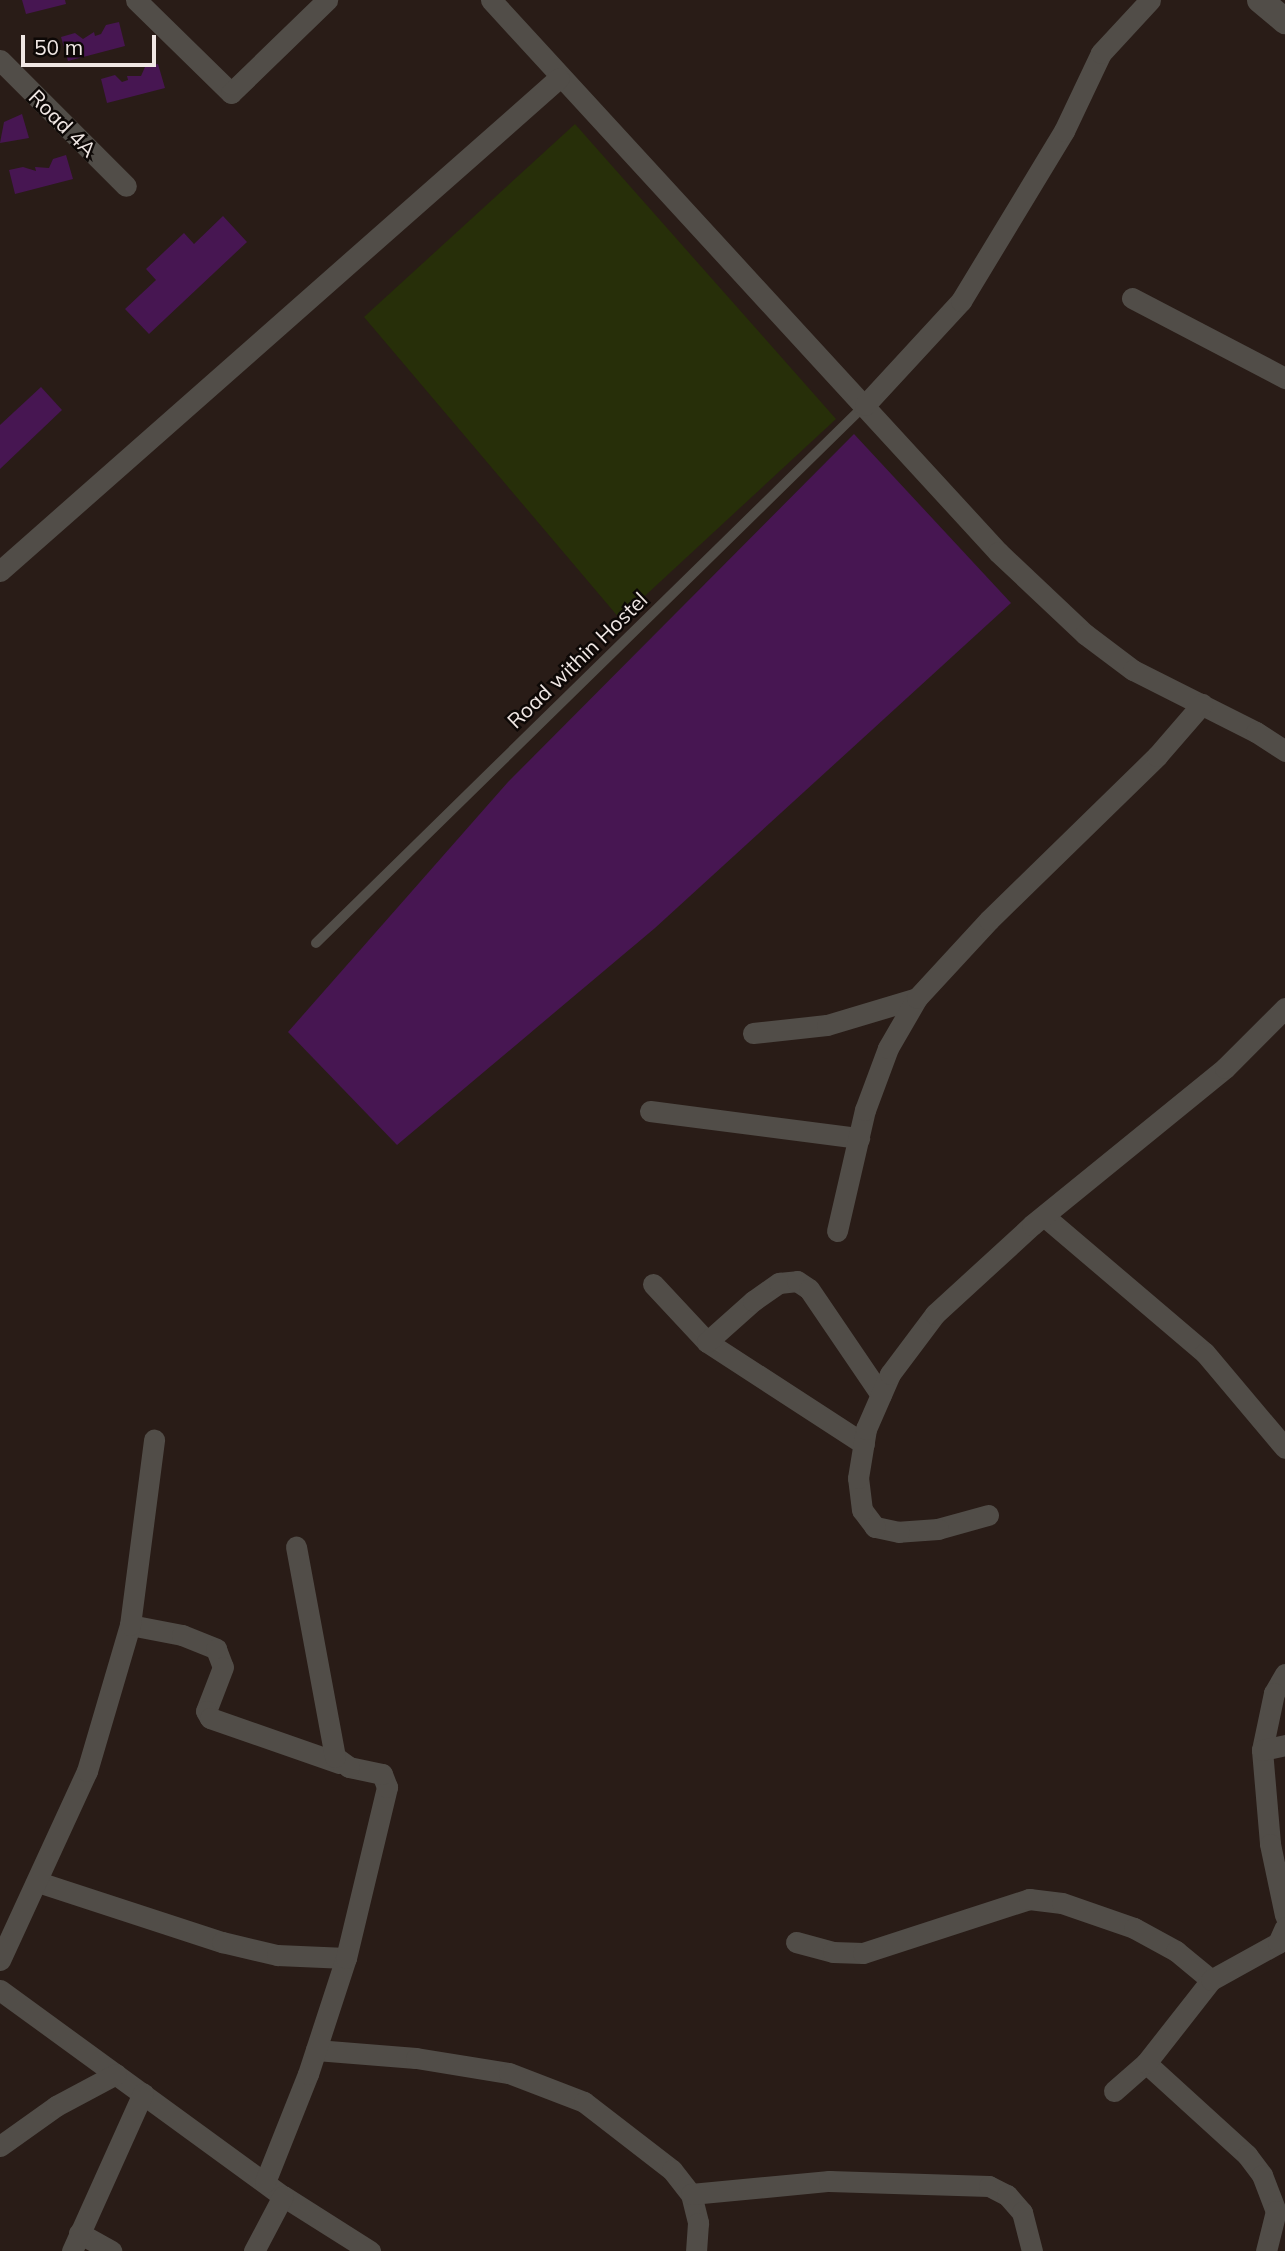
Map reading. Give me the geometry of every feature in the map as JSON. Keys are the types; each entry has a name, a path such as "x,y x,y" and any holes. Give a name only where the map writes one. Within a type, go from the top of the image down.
{"street":[{"path":"136,0 231,93 327,0"},
{"path":"491,0 559,78 865,405 998,552 1084,634 1133,670 1202,704 1285,751"},
{"path":"865,405 961,301 1064,131 1101,52 1150,0"},
{"path":"1261,0 1285,21"},
{"name":"Road 4A","path":"0,60 126,186"},
{"path":"0,572 559,78"},
{"path":"1132,298 1285,378"},
{"path":"837,1231 859,1138 888,1048 917,998 989,920 1148,765 1202,704"},
{"path":"752,1033 827,1025 917,998"},
{"path":"988,1515 938,1529 899,1532 875,1527 862,1510 858,1478 864,1444 890,1374 935,1314 1044,1216 1225,1068 1285,1008"},
{"path":"650,1111 859,1138"},
{"path":"1044,1216 1205,1353 1285,1448"},
{"path":"707,1342 753,1301 779,1283 797,1281 816,1298 881,1395"},
{"path":"653,1284 707,1342 864,1444"},
{"path":"0,1960 87,1770 130,1625 154,1440"},
{"path":"296,1547 320,1696 339,1763"},
{"path":"130,1625 182,1635 216,1648 223,1667 205,1712 210,1718 339,1763 382,1774 387,1787 346,1958 316,2050 265,2182"},
{"path":"1285,1674 1274,1693 1262,1751 1278,1845 1285,1915"},
{"path":"1262,1751 1285,1745"},
{"path":"38,1882 222,1942 277,1955 346,1958"},
{"path":"796,1942 833,1952 863,1953 1029,1899 1062,1903 1134,1928 1177,1951 1211,1980"},
{"path":"1114,2091 1146,2063 1211,1980 1278,1943 1285,1927"},
{"path":"0,1990 348,2245 370,2251"},
{"path":"316,2050 416,2058 509,2073 571,2097 647,2147 691,2194 698,2223 696,2251 703,2251"},
{"path":"1146,2063 1247,2155 1262,2175 1276,2211 1266,2251"},
{"path":"0,2146 55,2106 116,2074"},
{"path":"111,2251 75,2242 143,2093"},
{"path":"691,2194 829,2180 989,2186 1007,2195 1022,2212 1032,2251"},
{"path":"254,2251 283,2196"}],"lane":[{"name":"Road within Hostel","path":"316,943 865,405"}],"green space":[{"path":"575,124 836,419 620,619 364,317"}],"building":[{"path":"22,0 65,0 66,4 26,14"},
{"path":"119,22 125,46 68,61 61,37 75,33 83,39 94,32 95,36 101,34 106,25"},
{"path":"158,64 165,88 107,103 101,79 115,75 122,82 128,80 127,76 141,76 145,67"},
{"path":"22,114 29,138 0,143 4,122"},
{"path":"66,155 73,179 15,194 9,170 23,167 36,171 35,167 49,168 53,159"},
{"path":"223,216 247,242 149,334 125,309 156,280 146,269 184,233 194,244"},
{"path":"41,387 62,410 0,469 0,425"},
{"path":"854,434 1011,603 655,928 397,1145 288,1032 508,782"}]}
